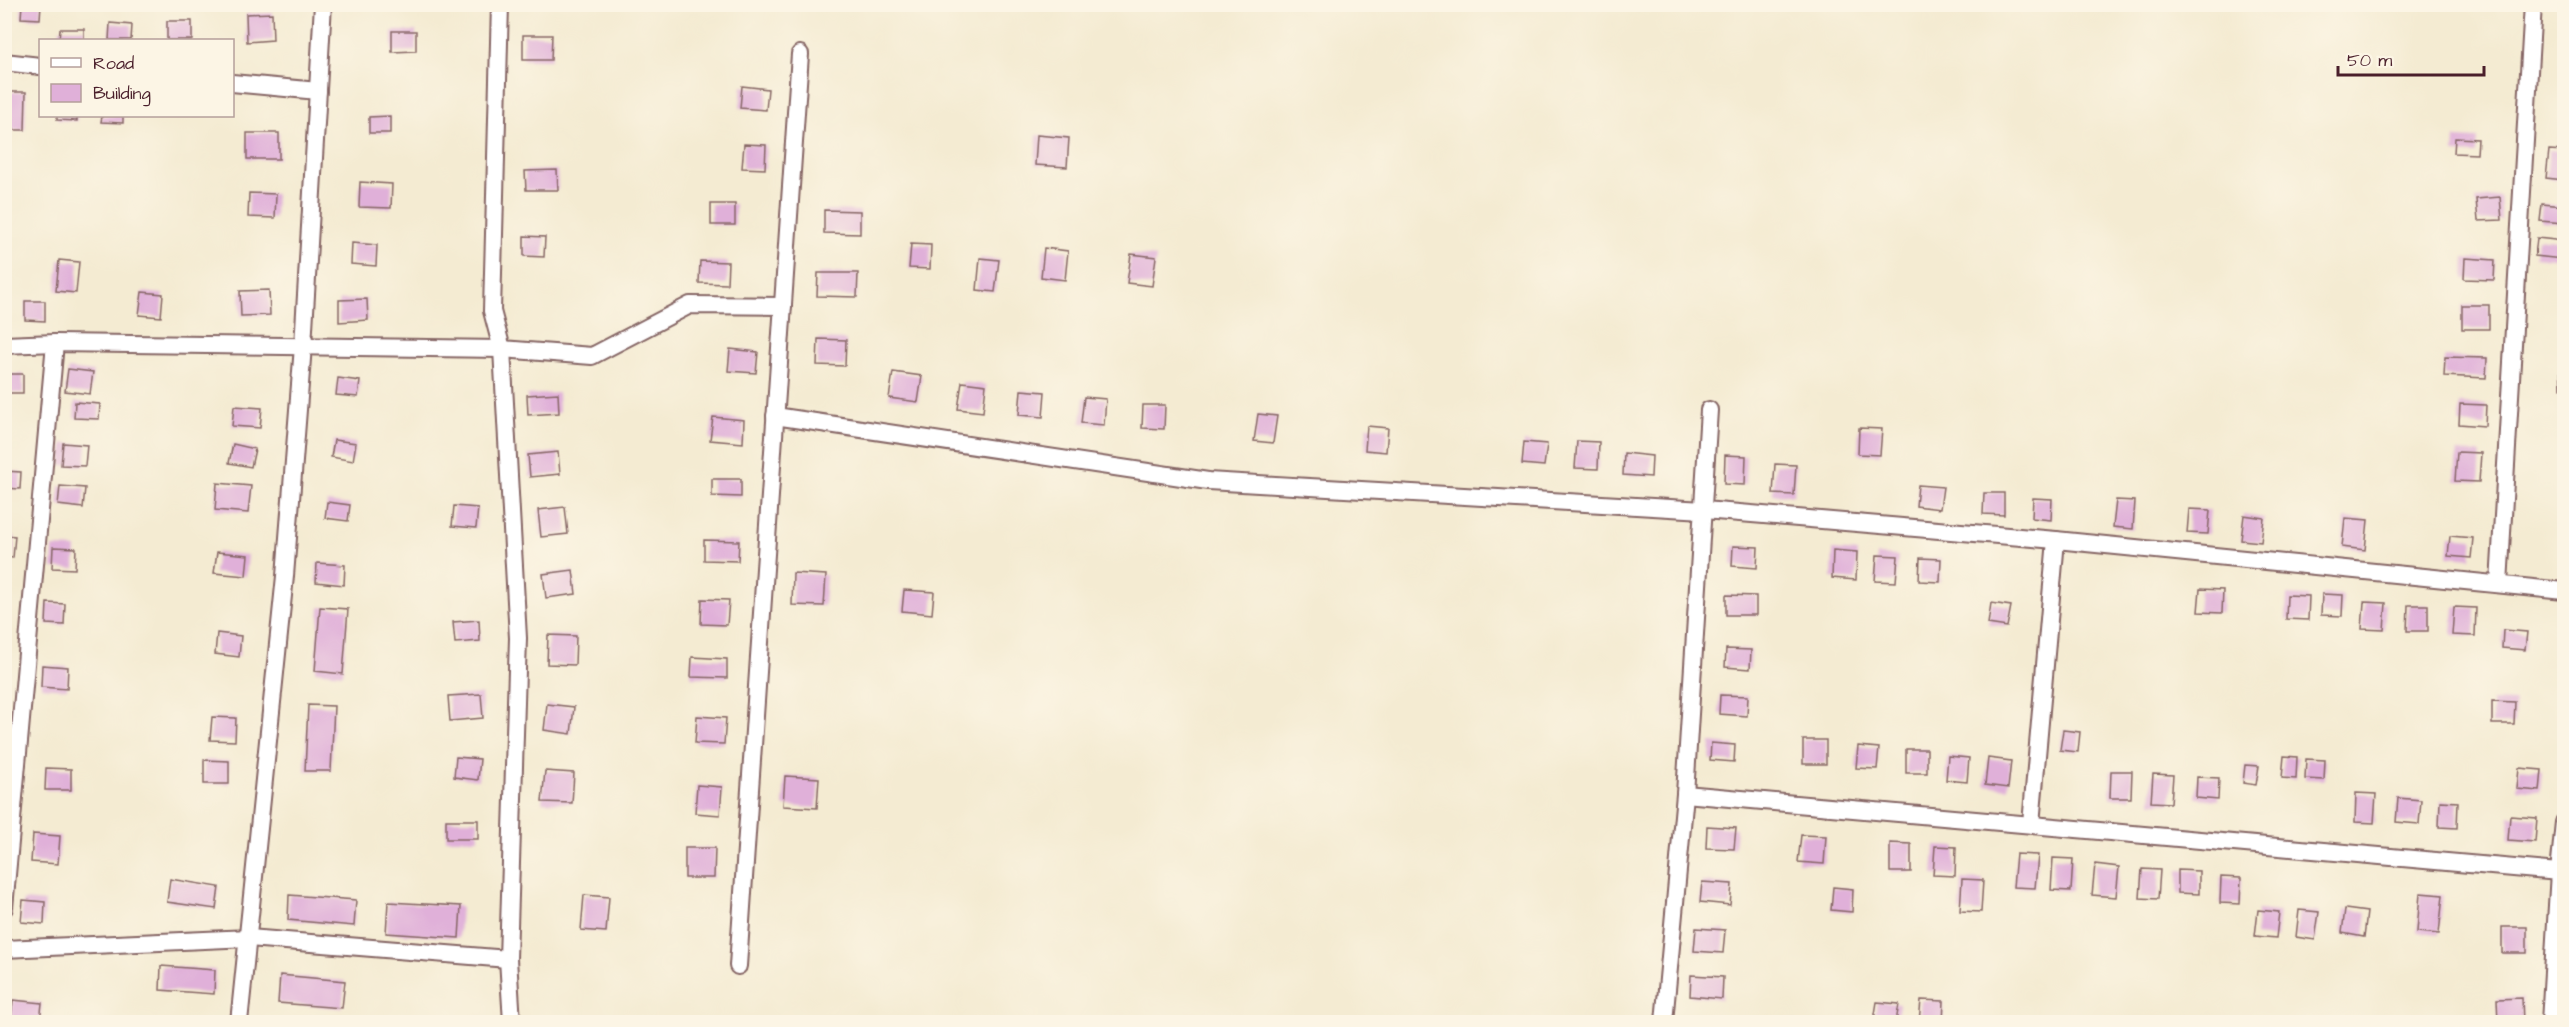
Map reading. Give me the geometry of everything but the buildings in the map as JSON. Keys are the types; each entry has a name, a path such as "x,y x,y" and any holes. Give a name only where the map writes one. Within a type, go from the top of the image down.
{"street":[{"path":"239,1023 285,576 303,346 323,4"},
{"path":"500,4 492,311 502,349 518,638 508,959 513,1023"},
{"path":"2499,584 2534,4"},
{"path":"738,966 800,54"},
{"path":"4,63 39,66"},
{"path":"234,83 318,91"},
{"path":"4,345 55,343 502,349 592,356 690,305 783,306"},
{"path":"4,908 55,343"},
{"path":"1664,1023 1685,794 1709,410"},
{"path":"775,416 1208,481 1704,510 2056,540 2565,591"},
{"path":"2031,824 2056,540"},
{"path":"1685,794 2559,872"},
{"path":"2550,1023 2559,872 2565,822"},
{"path":"4,949 249,938 508,959"}]}
